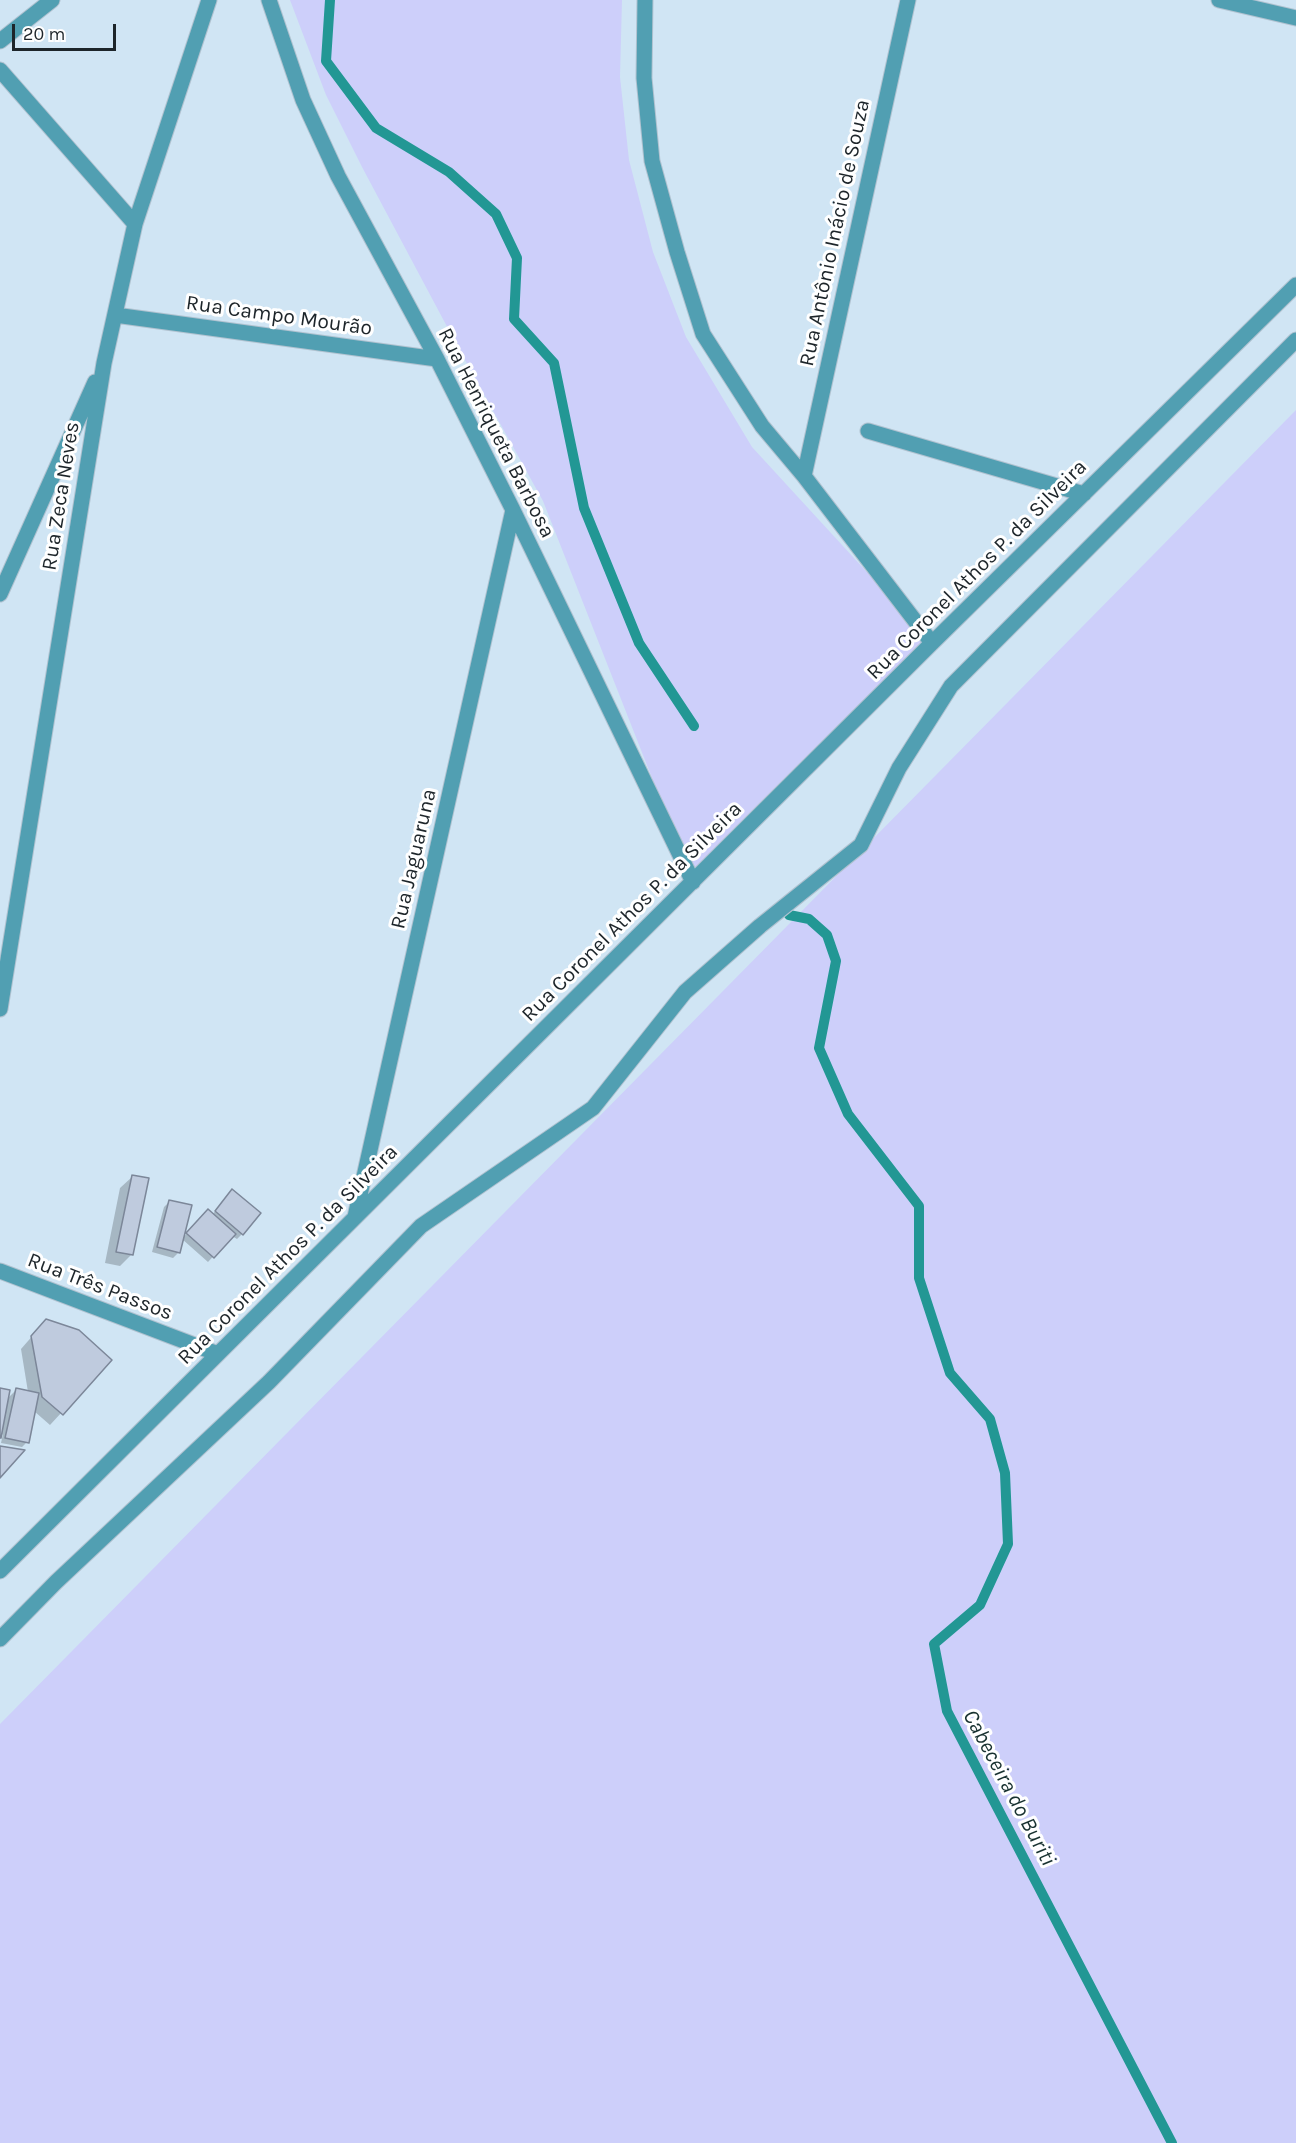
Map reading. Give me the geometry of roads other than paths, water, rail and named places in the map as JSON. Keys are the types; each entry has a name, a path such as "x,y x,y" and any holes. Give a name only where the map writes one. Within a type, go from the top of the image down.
{"street":[{"path":"0,41 52,0"},
{"name":"Rua Zeca Neves","path":"0,1009 104,363 135,224 209,0"},
{"name":"Rua Henriqueta Barbosa","path":"270,0 303,100 333,166 437,359 513,510 693,882"},
{"path":"645,0 644,78 652,161 703,334 762,426 804,476 932,643"},
{"name":"Rua Antônio Inácio de Souza","path":"804,476 908,0"},
{"path":"1219,0 1296,18"},
{"path":"0,70 135,224"},
{"name":"Rua Coronel Athos P. da Silveira","path":"0,1571 932,643 1296,285"},
{"name":"Rua Campo Mourão","path":"115,315 437,359"},
{"path":"0,1639 56,1582 269,1383 422,1226 593,1108 685,992 760,926 861,845 899,768 951,686 1296,340"},
{"path":"0,594 104,363"},
{"path":"868,431 1084,494"},
{"name":"Rua Jaguaruna","path":"355,1218 513,510"},
{"name":"Rua Três Passos","path":"0,1271 218,1354"}],"waterway":[{"name":"Cabeceira do Buriti","path":"330,0 326,61 376,128 449,172 496,214 517,258 514,319 554,363 584,508 639,643 694,726"},
{"name":"Cabeceira do Buriti","path":"789,915 809,919 827,935 836,961 819,1048 848,1114 919,1206 919,1278 950,1373 990,1419 1005,1473 1008,1544 980,1605 934,1644 947,1711 1172,2143"}]}
